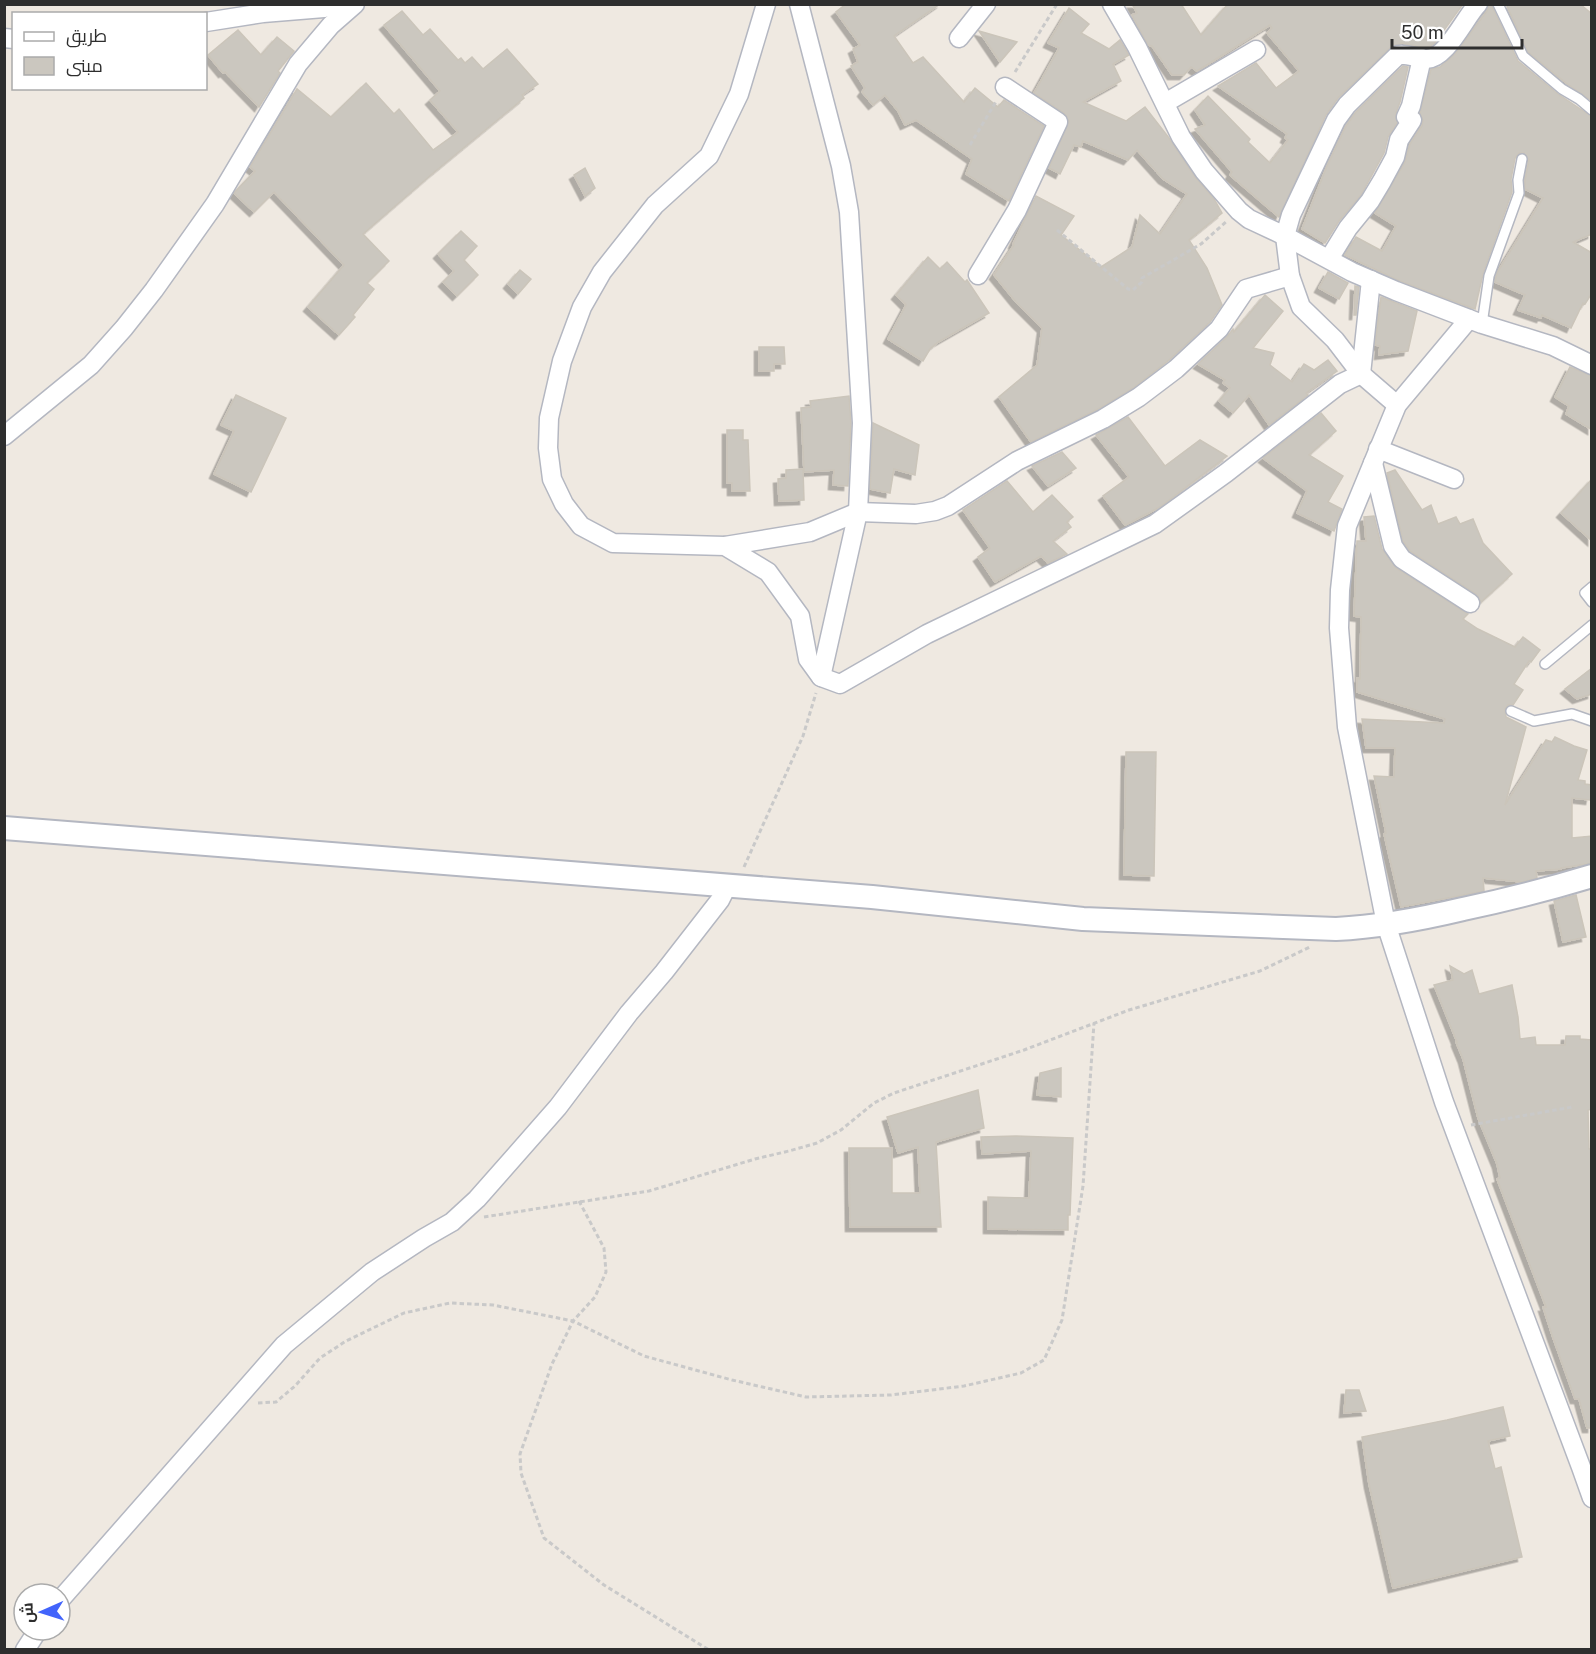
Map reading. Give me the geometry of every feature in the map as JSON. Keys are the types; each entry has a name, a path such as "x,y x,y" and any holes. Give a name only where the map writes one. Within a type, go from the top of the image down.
{"street":[{"path":"207,22 341,4"},
{"path":"4,436 92,365 124,328 154,290 214,204 298,64 331,26 355,4"},
{"path":"766,4 740,94 709,156 669,191 603,272 582,307 562,361 549,418 548,448 552,479 564,504 580,526 613,543 725,546 810,532 858,512 916,514 935,511 956,501 1017,461 1103,419 1139,397 1176,369 1219,328 1246,289 1290,276"},
{"path":"799,4 841,166 849,212 862,423 858,512 821,677"},
{"path":"959,39 986,4"},
{"path":"1112,4 1137,47 1181,137 1204,171 1239,211 1249,219 1371,280 1475,321 1553,346 1592,365"},
{"path":"1397,405 1361,374 1335,340 1301,307 1290,276 1285,236 1291,215 1309,176 1336,120 1347,105 1398,55 1404,54 1427,60 1442,52 1478,4"},
{"path":"1165,103 1256,50"},
{"path":"1329,259 1348,228 1370,201 1395,157 1399,140 1412,120 1406,117 1411,106 1422,58"},
{"path":"978,275 1017,210 1058,122 1005,87"},
{"path":"1361,374 1371,280"},
{"path":"1475,321 1397,405 1347,526 1340,590 1339,628 1347,727 1386,924 1454,1129 1592,1498"},
{"path":"725,546 768,572 800,616 808,659 821,677 840,684 927,634 1155,524 1226,473 1340,384 1361,374"},
{"path":"1376,456 1454,479"},
{"path":"1376,456 1394,546 1402,559 1470,603"},
{"path":"4,828 872,897 1083,919 1336,928 1416,920 1539,892 1592,876"},
{"path":"72,1586 284,1345 372,1272 423,1238 452,1222 477,1199 558,1107 629,1013 731,886"}],"lane":[{"path":"1498,4 1523,57 1592,110"},
{"path":"1475,321 1519,193 1518,180 1522,159"},
{"path":"1592,587 1585,593 1592,602"},
{"path":"1545,664 1592,625"},
{"path":"1511,711 1534,721 1572,714 1592,721"}],"path":[{"path":"1057,230 1128,289 1133,290 1142,282 1142,278 1201,244 1239,211"},
{"path":"731,886 803,736 821,677"},
{"path":"483,1217 579,1200 650,1191 744,1162 817,1143 841,1130 874,1103 894,1093 1024,1050 1129,1010 1260,971 1303,952 1311,946"},
{"path":"239,1395 250,1403 276,1402 295,1386 320,1358 346,1341 404,1313 450,1302 493,1305 573,1321 644,1356 806,1397 891,1395 964,1386 1021,1372 1044,1360 1062,1320 1083,1186 1094,1023"},
{"path":"1454,1129 1489,1120 1572,1107"},
{"path":"579,1200 604,1248 606,1272 595,1297 573,1321 552,1364 520,1454 521,1473 544,1538 604,1585 708,1650"}],"building":[{"path":"846,4 940,4 894,36 913,63 923,57 964,102 975,88 998,107 1004,100 1044,126 1009,201 966,174 972,159 916,120 905,125 898,111 885,95 873,105 862,92 865,88 851,66 858,62 853,49 860,45 836,12"},
{"path":"1132,4 1181,4 1201,35 1228,4 1463,4 1434,44 1426,48 1402,43 1391,47 1338,98 1326,115 1279,217 1230,175 1232,172 1195,129 1205,125 1195,110 1208,96 1250,139 1248,142 1270,163 1288,140 1285,138 1287,134 1218,86 1256,63 1276,88 1299,71 1267,33 1272,28 1270,25 1197,71 1191,67 1184,75 1172,75 1152,46 1148,45 1132,15 1137,13"},
{"path":"1489,4 1518,61 1558,94 1592,117 1592,234 1573,242 1592,253 1592,293 1585,304 1583,303 1571,328 1542,315 1541,318 1518,310 1525,295 1495,282 1497,273 1543,198 1525,189 1529,160 1524,153 1519,153 1515,158 1511,179 1512,192 1483,274 1475,309 1400,281 1345,255 1356,237 1382,251 1396,226 1375,213 1405,162 1410,144 1422,126 1423,120 1420,113 1431,69 1440,67 1456,53 1487,11"},
{"path":"1506,4 1580,4 1592,14 1592,101 1528,52"},
{"path":"1069,8 1089,24 1081,33 1109,49 1120,40 1129,55 1113,64 1121,81 1083,102 1126,121 1145,107 1222,213 1189,240 1207,268 1222,305 1210,322 1169,360 1133,388 1098,409 1031,442 999,397 1037,365 1042,328 1016,302 994,275 1014,245 1036,196 1074,216 1061,235 1101,267 1132,247 1140,215 1160,234 1187,194 1163,179 1137,150 1128,160 1083,141 1081,147 1074,145 1060,174 1049,168 1069,121 1064,113 1034,93 1059,48 1048,43"},
{"path":"402,11 423,35 430,29 458,60 461,58 465,63 472,57 483,69 507,49 538,84 522,95 524,98 363,234 389,261 367,283 374,289 353,315 355,317 339,335 308,307 344,265 274,192 254,212 234,193 255,171 250,167 297,89 331,117 366,83 394,114 399,109 433,150 458,132 430,100 440,91 384,25"},
{"path":"238,30 261,55 277,37 294,51 278,71 280,73 259,107 225,72 223,73 208,55"},
{"path":"979,31 1017,42 1000,62"},
{"path":"1403,66 1408,67 1396,113 1397,123 1388,137 1384,153 1361,195 1339,221 1325,243 1302,229 1327,166 1346,126 1356,112"},
{"path":"585,168 595,188 585,196 574,175"},
{"path":"461,231 477,246 464,260 478,275 457,296 443,282 454,271 438,254"},
{"path":"928,257 940,269 947,262 965,282 967,280 989,313 938,342 930,349 923,361 888,339 906,305 896,295"},
{"path":"520,270 531,279 518,294 508,284"},
{"path":"1328,272 1348,283 1339,299 1319,288"},
{"path":"1355,286 1359,287 1356,315 1354,315"},
{"path":"1265,295 1283,311 1253,348 1274,353 1270,365 1292,382 1304,364 1314,370 1328,360 1337,371 1306,393 1308,395 1269,425 1249,395 1233,413 1219,401 1230,388 1223,383 1225,380 1198,364 1233,329 1234,332"},
{"path":"1381,297 1417,311 1408,351 1379,355 1380,346 1375,345"},
{"path":"759,347 784,347 785,364 774,364 774,371 759,371"},
{"path":"1570,367 1592,376 1592,430 1566,414 1569,406 1555,397"},
{"path":"236,395 286,418 251,492 214,474 234,431 221,425"},
{"path":"849,396 851,423 848,486 833,485 834,470 804,472 801,408 811,407 810,401"},
{"path":"1321,413 1336,431 1309,455 1343,476 1328,502 1342,509 1334,531 1297,513 1307,491 1263,458"},
{"path":"1128,417 1165,466 1200,440 1227,456 1160,507 1125,525 1103,496 1129,477 1096,435"},
{"path":"873,423 919,445 915,475 894,469 890,493 870,489"},
{"path":"727,430 743,430 743,440 748,440 750,491 732,491 732,483 727,483"},
{"path":"1062,452 1076,468 1048,486 1032,466"},
{"path":"803,469 804,500 779,501 778,479 786,478 786,470"},
{"path":"1395,470 1422,510 1431,505 1438,524 1456,517 1460,524 1473,519 1483,543 1512,574 1481,602 1476,594 1410,551 1403,541 1387,473"},
{"path":"1592,479 1592,541 1561,513"},
{"path":"1007,481 1033,512 1052,495 1073,517 1067,522 1071,527 1053,541 1067,554 1048,563 1041,556 995,582 978,557 990,548 963,510"},
{"path":"1374,516 1382,549 1396,568 1468,614 1463,619 1478,629 1515,647 1523,637 1540,650 1531,662 1529,661 1514,684 1523,690 1513,705 1508,705 1505,709 1506,717 1526,727 1505,805 1546,740 1552,742 1555,737 1587,750 1578,780 1592,785 1592,790 1590,800 1572,798 1572,838 1592,836 1592,863 1536,871 1537,878 1522,882 1483,878 1484,891 1401,907 1384,834 1386,833 1374,776 1394,777 1395,748 1366,748 1362,719 1444,723 1445,719 1357,692 1357,678 1360,679 1361,617 1354,616 1357,541 1366,541 1364,517"},
{"path":"1592,668 1592,694 1577,699 1565,689"},
{"path":"1126,752 1156,752 1154,876 1124,875"},
{"path":"1576,895 1586,937 1563,942 1554,901"},
{"path":"1450,966 1464,974 1472,970 1479,994 1512,985 1520,1039 1535,1037 1536,1045 1565,1045 1566,1036 1580,1036 1580,1039 1592,1040 1592,1109 1588,1110 1589,1149 1592,1149 1592,1428 1587,1428 1579,1399 1575,1399 1552,1335 1543,1307 1546,1307 1497,1179 1500,1178 1497,1164 1478,1118 1463,1059 1434,985 1453,980"},
{"path":"1061,1068 1061,1097 1037,1095 1040,1073"},
{"path":"978,1090 984,1128 936,1142 941,1227 850,1227 849,1148 892,1148 892,1193 920,1193 918,1147 898,1153 887,1117"},
{"path":"981,1137 1073,1138 1068,1230 988,1229 988,1197 1029,1198 1031,1151 982,1154"},
{"path":"1346,1390 1359,1390 1366,1411 1344,1413"},
{"path":"1503,1407 1510,1436 1488,1441 1495,1469 1501,1467 1522,1557 1393,1588 1369,1484 1362,1437"}]}
